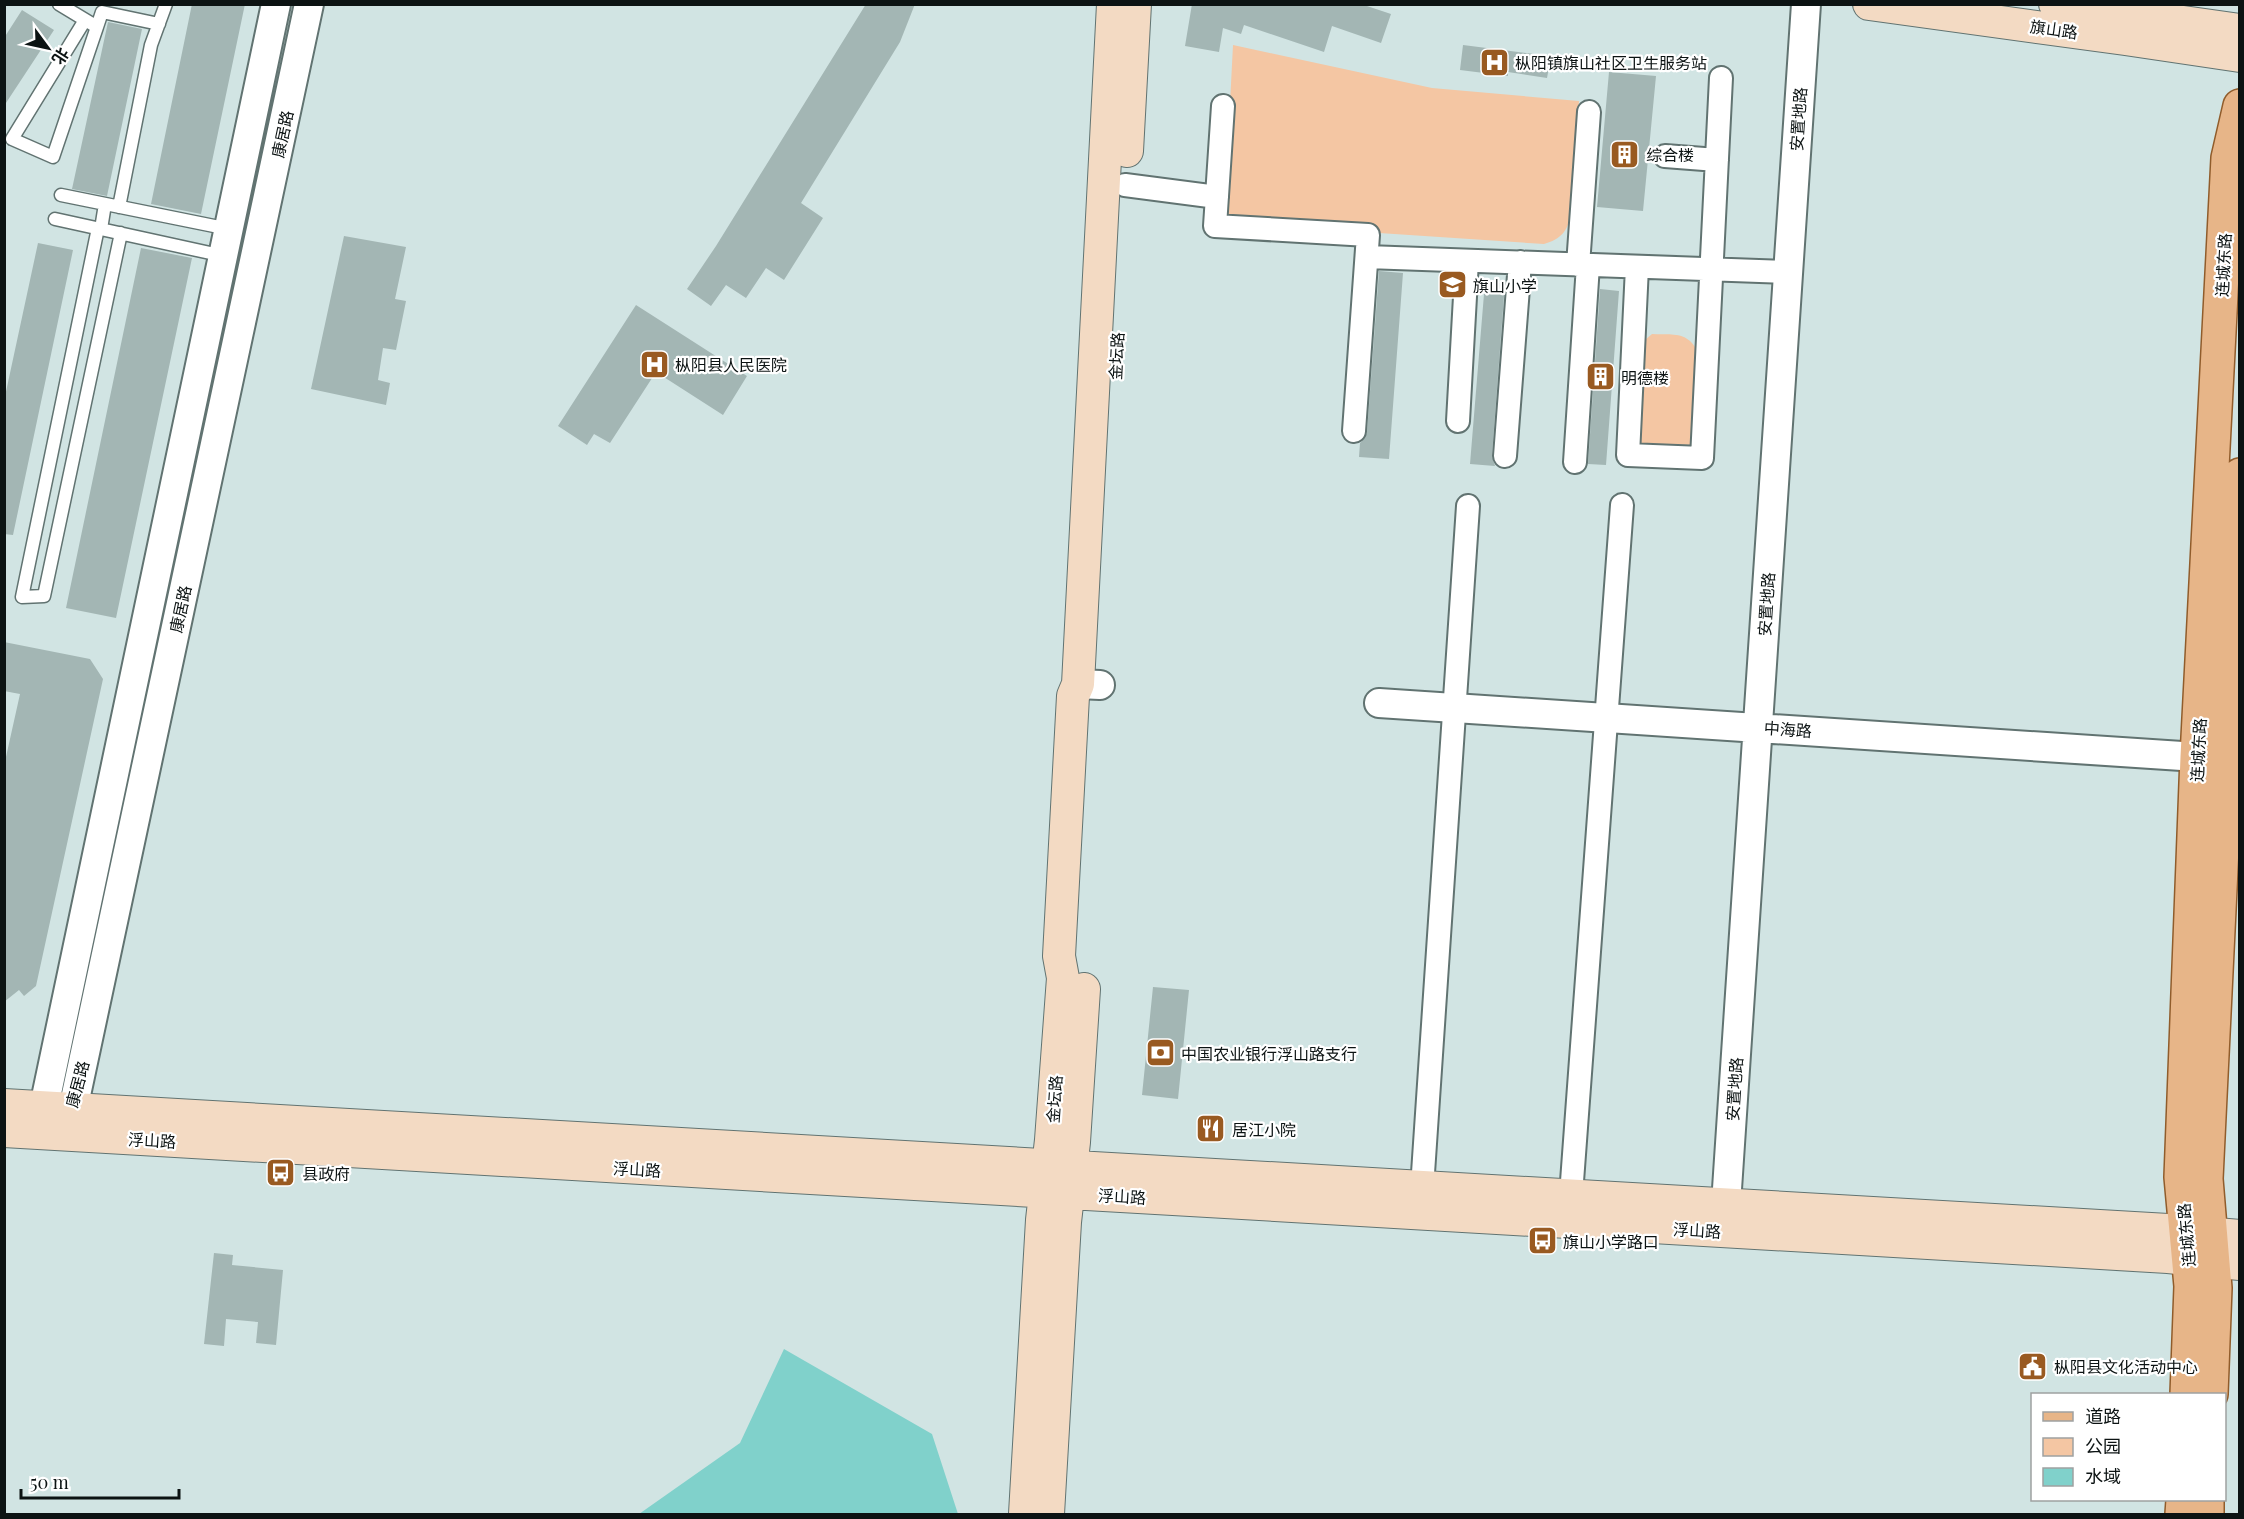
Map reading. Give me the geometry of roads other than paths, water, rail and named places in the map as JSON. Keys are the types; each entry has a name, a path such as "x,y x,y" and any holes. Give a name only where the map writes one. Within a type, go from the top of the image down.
{"main road":[{"name":"金坛路","path":"1089,684 1113,4"},
{"name":"金坛路","path":"1089,684 1125,185 1135,4"},
{"name":"旗山路","path":"1869,4 2240,56"},
{"name":"旗山路","path":"2055,4 2240,30"},
{"name":"连城东路","path":"2213,1248 2181,1177 2198,757 2228,158 2240,106"},
{"name":"连城东路","path":"2211,1393 2215,1288 2206,1179 2240,474"},
{"name":"金坛路","path":"1025,1515 1058,1180 1074,979 1059,956 1072,696 1089,684"},
{"name":"浮山路","path":"4,1105 57,1117 1058,1180 2213,1248"},
{"name":"浮山路","path":"4,1131 57,1117"},
{"name":"浮山路","path":"1058,1180 1422,1188 1726,1204 2213,1248"},
{"name":"金坛路","path":"1048,1515 1058,1180"},
{"name":"连城东路","path":"2187,1393 2191,1286 2213,1248"}],"street":[{"name":"康居路","path":"57,1117 226,243 276,4"},
{"name":"康居路","path":"57,1117 309,4"},
{"name":"安置地路","path":"1726,1204 1806,4"},
{"path":"1637,267 1628,455 1702,458 1721,78"},
{"path":"1223,106 1215,226 1368,235 1354,431"},
{"path":"1575,462 1589,112"},
{"path":"1665,156 1717,160"},
{"path":"1125,185 1217,197"},
{"path":"1367,257 1788,272"},
{"path":"1458,421 1467,261"},
{"path":"1505,456 1520,262"},
{"path":"1571,1195 1622,505"},
{"path":"1422,1188 1468,506"},
{"name":"中海路","path":"1379,703 2198,757"}],"lane":[{"path":"59,4 97,27"},
{"path":"119,207 151,45 166,4"},
{"path":"85,20 12,139 53,157 102,12 159,24"},
{"path":"61,195 119,207 226,243"},
{"path":"105,204 22,597 44,596 121,233"},
{"path":"55,219 121,233 226,243"},
{"path":"77,333 99,337"},
{"path":"60,415 82,419"},
{"path":"40,510 62,513"}],"water":[{"path":"784,1349 932,1434 958,1514 639,1514 740,1443"}],"place":[{"name":"枞阳镇旗山社区卫生服务站","path":"1494,62"},
{"name":"综合楼","path":"1625,154"},
{"name":"旗山小学","path":"1452,285"},
{"name":"枞阳县人民医院","path":"654,364"},
{"name":"明德楼","path":"1600,377"},
{"name":"中国农业银行浮山路支行","path":"1160,1053"},
{"name":"居江小院","path":"1211,1129"},
{"name":"县政府","path":"281,1173"},
{"name":"旗山小学路口","path":"1542,1241"},
{"name":"枞阳县文化活动中心","path":"2033,1366"}]}
